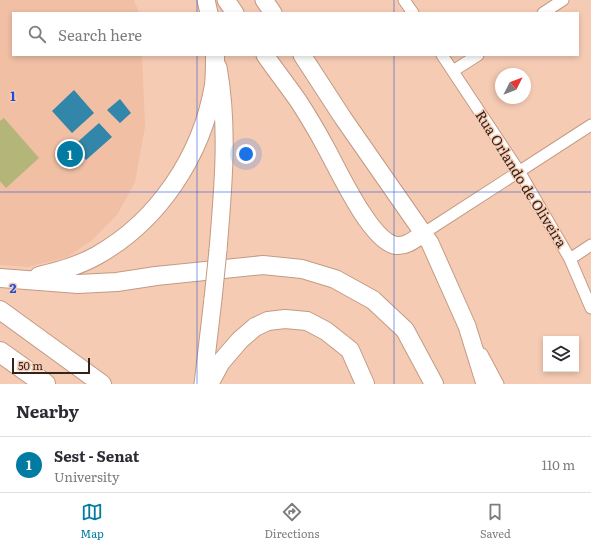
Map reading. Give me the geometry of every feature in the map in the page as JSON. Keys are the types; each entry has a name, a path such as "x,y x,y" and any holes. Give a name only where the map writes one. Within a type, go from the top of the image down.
{"highway":[{"path":"0,277 33,277 67,269 96,256 115,244 151,213 169,192 194,148 208,111 214,84 216,56"},
{"path":"0,277 78,284 117,282 171,274 263,265 302,269 335,280 373,300 405,330 434,384"},
{"path":"0,310 102,384"},
{"path":"209,384 221,362 240,340 255,327 268,321 285,319 307,321 326,331 350,350 365,384"},
{"path":"0,352 46,384"}],"main road":[{"path":"206,0 208,12"},
{"path":"226,0 234,12"},
{"path":"264,0 272,12"},
{"path":"203,384 218,250 223,182 225,120 222,87 216,56"},
{"path":"266,56 298,101 324,144 353,198 376,231 385,240 394,245 405,245 424,233"},
{"path":"303,56 343,118 424,233 443,271 467,326 486,384"}],"street":[{"path":"404,0 412,12"},
{"path":"545,12 563,0"},
{"name":"Rua Orlando de Oliveira","path":"443,56 519,171 570,259 591,308"},
{"path":"453,71 476,56"},
{"path":"424,233 591,125"},
{"path":"570,259 591,245"},
{"path":"467,326 498,384"}],"shaded area":[{"path":"0,0 134,0 139,12 12,12 12,56 142,56 145,127 135,182 117,215 92,240 68,257 28,267 0,265"}],"green space":[{"path":"4,118 39,158 6,188 0,181 0,121"}],"water":[{"path":"74,90 94,113 72,133 52,111"},
{"path":"120,99 131,113 120,123 107,110"},
{"path":"99,123 112,137 86,160 73,146"}],"place":[{"name":"Sest - Senat","path":"70,154"}]}
